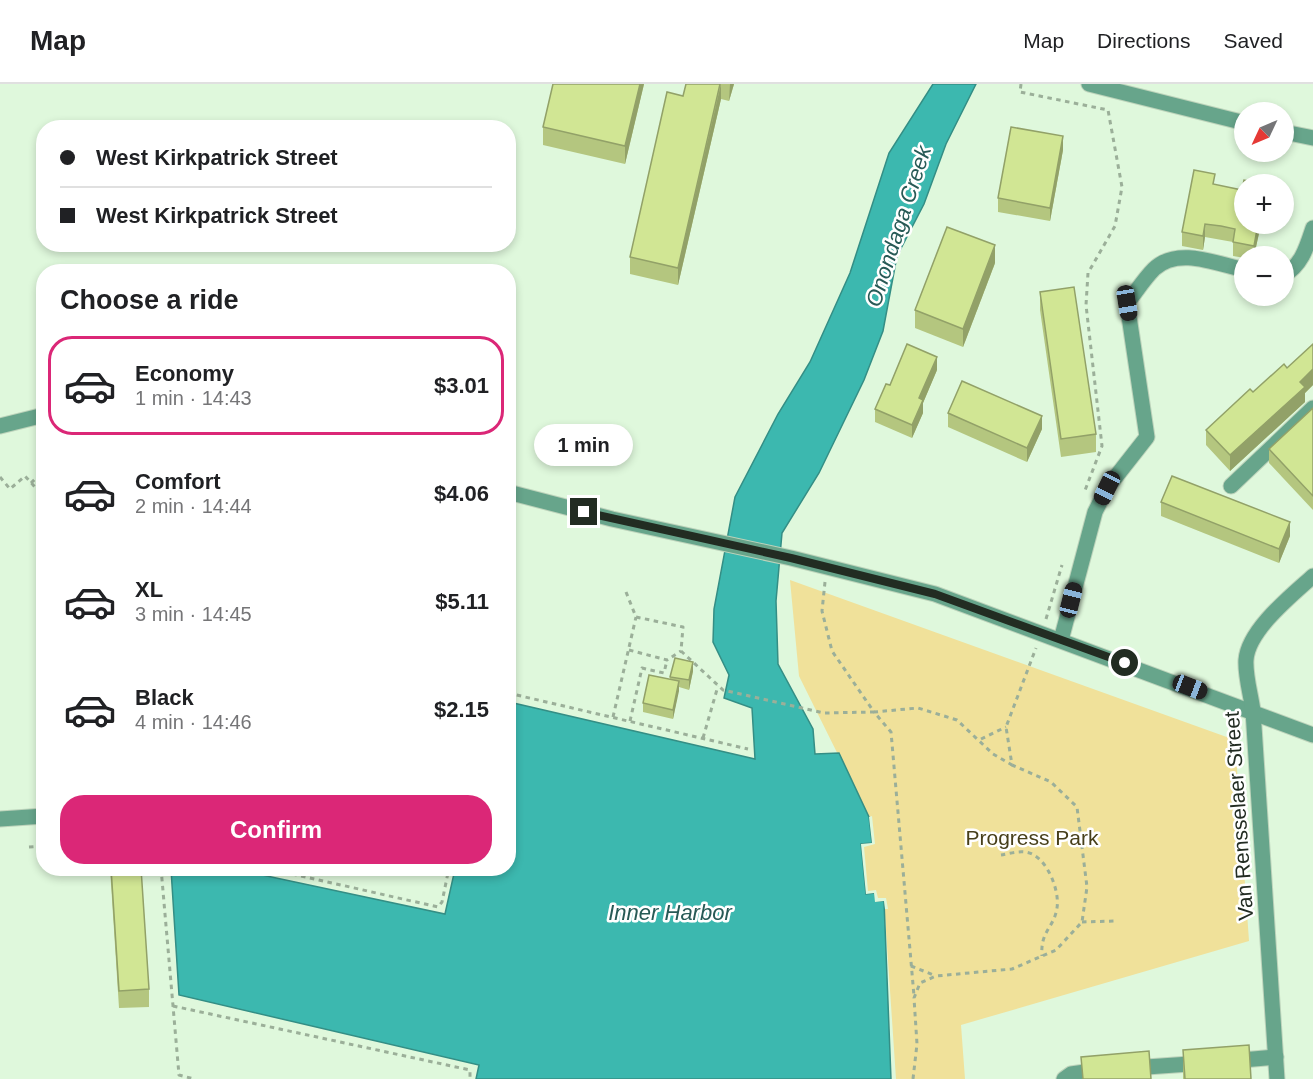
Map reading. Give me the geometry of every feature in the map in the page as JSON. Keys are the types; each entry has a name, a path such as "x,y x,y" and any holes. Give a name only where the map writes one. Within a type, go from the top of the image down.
{"street":[{"path":"1089,84 1234,120"},
{"path":"1294,134 1313,138"},
{"path":"1294,268 1306,250 1313,228"},
{"path":"1061,640 1095,512 1107,488 1147,437 1127,303 1155,268 1172,258 1187,257 1234,268"},
{"path":"1231,486 1313,408"},
{"path":"0,426 36,417"},
{"path":"516,494 935,594 1313,735"},
{"name":"Van Rensselaer Street","path":"1277,1079 1253,711 1246,659 1250,647 1277,608 1313,576"},
{"path":"0,819 36,817"},
{"path":"1064,1079 1071,1074 1086,1071 1161,1072 1276,1057"}],"path":[{"path":"1021,84 1020,92 1108,110 1122,187 1114,226 1088,273 1086,305 1101,446 1083,495"},
{"path":"0,477 10,489 25,476 36,488"},
{"path":"31,483 36,478"},
{"path":"1012,765 1006,727 1042,633 1064,558"},
{"path":"826,568 822,610 832,651 874,712 891,732 917,1044 913,1079"},
{"path":"613,717 636,617 626,592"},
{"path":"636,617 683,627 681,651"},
{"path":"629,650 667,660"},
{"path":"630,721 642,668 664,673 667,660 681,651"},
{"path":"681,651 723,690 824,713 918,708 957,720 993,754 1051,782 1077,807 1087,887 1082,922 1056,950 1012,969 936,976 921,982 914,998"},
{"path":"703,738 718,686"},
{"path":"516,695 748,749"},
{"path":"980,740 1006,727"},
{"path":"29,847 36,847"},
{"path":"1001,855 1024,852 1034,855 1051,877 1058,896 1057,911 1041,941 1042,956"},
{"path":"162,876 179,1075 194,1079"},
{"path":"301,876 438,907 442,902 447,876"},
{"path":"1082,922 1116,921"},
{"path":"911,966 936,976"},
{"path":"173,1006 470,1070 470,1079"}],"green space":[{"name":"Progress Park","path":"790,580 1235,740 1249,941 961,1025 965,1079 896,1079 884,901 866,894 861,844 869,817 799,676"}],"water":[{"name":"Inner Harbor","path":"933,84 976,84 946,144 924,204 897,256 883,331 864,380 819,473 782,533 776,601 778,664 813,729 815,754 839,753 869,817 872,843 861,844 866,894 875,893 876,901 884,901 891,1079 476,1079 479,1065 179,995 171,876 267,876 445,914 453,876 516,876 516,704 755,759 752,708 724,698 729,675 713,642 714,609 735,497 778,414 810,362 850,273 889,153"}],"pier":[{"path":"872,816 875,844 864,847 868,891 876,890 878,898 886,898 888,909 885,909 884,901 875,902 874,893 866,894 861,844 872,843 869,817"}],"building":[{"path":"553,84 640,84 625,146 543,127"},
{"path":"686,84 720,84 678,268 630,257 667,92 683,96"},
{"path":"1011,127 1063,136 1050,208 998,198"},
{"path":"1194,170 1215,174 1213,184 1234,188 1234,229 1205,224 1203,236 1182,232"},
{"path":"947,227 995,245 963,329 915,310"},
{"path":"1234,234 1256,234 1254,246 1233,242"},
{"path":"1074,287 1096,434 1061,439 1040,292"},
{"path":"907,344 937,357 919,398 923,400 912,425 875,409 886,384 890,385"},
{"path":"1313,344 1313,369 1300,382 1305,387 1230,455 1206,430 1250,389 1253,392 1284,364 1287,368"},
{"path":"962,381 1042,416 1027,448 948,413"},
{"path":"1313,408 1313,496 1269,449"},
{"path":"1172,476 1290,522 1279,549 1161,502"},
{"path":"675,658 693,662 689,680 670,677"},
{"path":"649,675 679,681 673,710 643,703"},
{"path":"112,876 142,876 149,989 119,991"},
{"path":"1249,1045 1251,1079 1185,1079 1183,1050"},
{"path":"1149,1051 1151,1079 1083,1079 1081,1057"}],"route":[{"path":"584,512 791,558 935,594 1125,663"}],"water label":[{"name":"Onondaga Creek","path":"898,226"}]}
